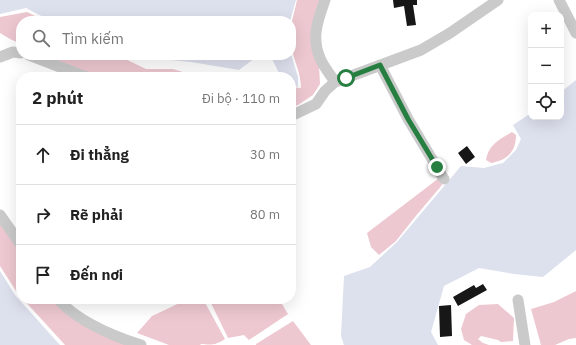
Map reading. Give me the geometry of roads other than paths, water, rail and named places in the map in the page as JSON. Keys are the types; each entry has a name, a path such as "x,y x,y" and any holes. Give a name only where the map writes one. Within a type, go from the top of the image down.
{"street":[{"path":"325,0 317,23 315,36 316,46 320,58 335,82"},
{"path":"296,114 316,104 335,82 421,50 450,33 498,0"},
{"path":"559,0 576,33"},
{"path":"0,57 16,52"},
{"path":"42,60 73,72"},
{"path":"380,65 408,119 444,179"},
{"path":"0,215 16,238"},
{"path":"518,300 526,345"},
{"path":"63,304 86,322 124,340 141,345"}]}
